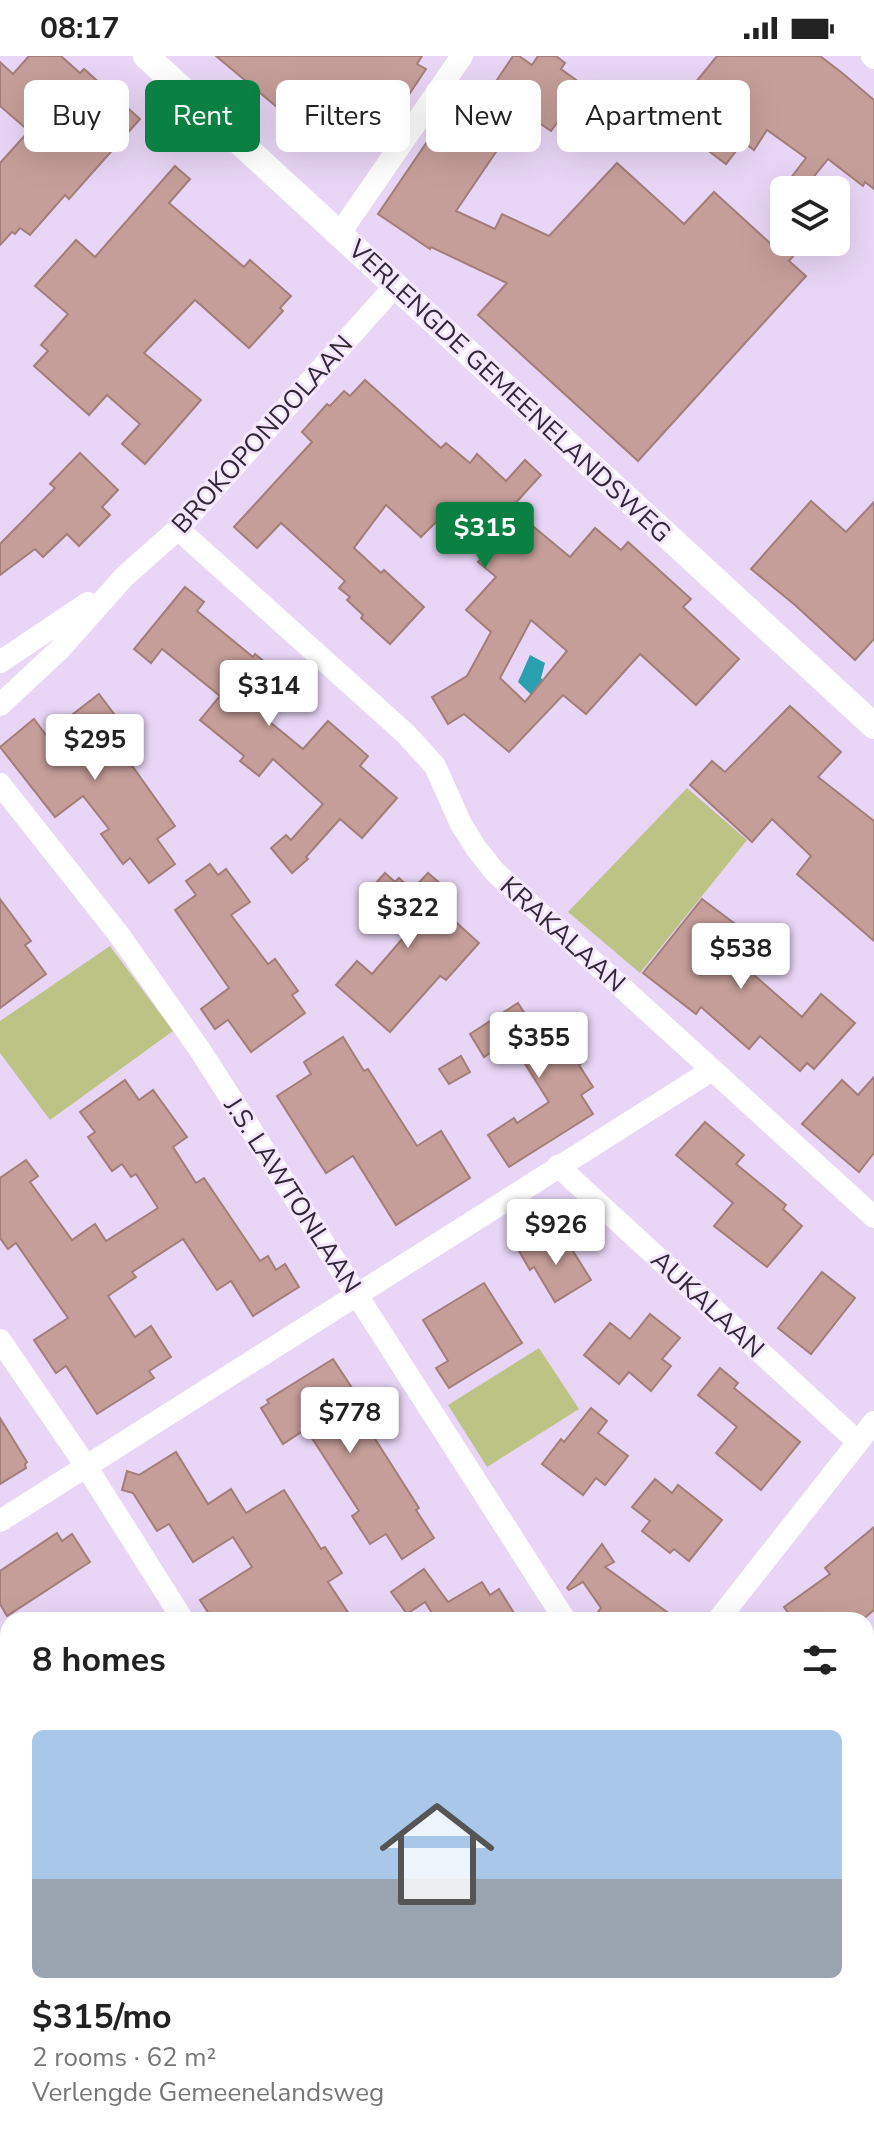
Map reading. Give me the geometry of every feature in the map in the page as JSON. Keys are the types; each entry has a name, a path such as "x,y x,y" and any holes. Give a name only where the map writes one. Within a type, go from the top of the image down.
{"street":[{"name":"VERLENGDE GEMEENELANDSWEG","path":"146,56 874,726"},
{"path":"340,233 462,56"},
{"name":"BROKOPONDOLAAN","path":"0,705 60,649 124,577 178,529 395,286"},
{"name":"KRAKALAAN","path":"178,529 406,734 435,766 461,824 495,872 874,1217"},
{"name":"BROKOPONDOLAAN","path":"0,662 124,577"},
{"name":"J.S. LAWTONLAAN","path":"0,784 120,936 200,1050 560,1612"},
{"path":"0,1521 712,1070"},
{"name":"AUKALAAN","path":"558,1166 858,1442"},
{"path":"0,1340 86,1466 178,1612"},
{"path":"724,1612 874,1422"}],"green space":[{"path":"687,788 747,840 640,973 568,912"},
{"path":"110,946 173,1031 50,1120 0,1053 0,1021"},
{"path":"539,1348 579,1409 487,1467 448,1405"}],"water":[{"path":"530,655 545,663 541,678 559,697 546,709 518,682"}],"building":[{"path":"29,56 61,56 80,73 84,69 96,80 24,80 24,127 0,106 0,62 13,74"},
{"path":"216,56 422,56 417,64 426,69 410,93 410,80 276,80 276,106 260,93 260,80 245,80"},
{"path":"513,56 519,56 532,65 538,56 556,56 565,63 561,69 576,80 557,80 557,123 551,131 541,124 541,80 497,80"},
{"path":"717,56 820,56 874,100 874,189 865,182 863,186 828,159 814,176 792,176 806,158 767,130 754,150 750,147 750,80 697,80"},
{"path":"129,109 140,119 129,131"},
{"path":"24,137 24,152 111,152 69,199 65,195 30,235 20,228 0,245 0,163"},
{"path":"426,143 426,152 496,152 456,211 495,229 502,214 549,236 617,163 684,224 714,192 770,243 770,256 793,256 789,261 806,276 638,461 478,315 507,283 430,249 378,214"},
{"path":"710,152 735,152 726,164"},
{"path":"175,166 190,179 169,203 244,267 250,260 291,296 280,308 283,311 249,348 195,300 144,353 201,400 145,464 122,444 140,424 107,395 89,415 34,366 48,351 41,345 68,314 35,286 76,240 95,257"},
{"path":"365,380 441,448 446,443 470,463 477,454 506,481 525,460 541,475 511,508 570,557 595,528 621,550 628,542 691,599 683,607 739,659 696,705 640,654 586,714 563,695 509,752 464,714 448,724 432,697 467,676 491,632 466,610 496,577 478,562 487,552 457,525 449,534 436,522 421,537 386,505 354,548 381,573 384,570 424,607 390,644 361,618 363,615 347,600 350,597 339,588 345,581 281,523 257,548 234,527 312,442 302,432 327,404 330,406 344,391 350,396","holes":["531,620 567,651 525,702 500,678"]},
{"path":"80,453 118,490 102,507 110,515 79,546 67,534 43,557 35,549 0,575 0,544 55,488 50,484"},
{"path":"811,501 846,532 874,502 874,639 855,660 751,569"},
{"path":"185,587 204,602 197,611 253,657 255,654 272,668 267,675 269,677 254,695 271,710 265,718 303,749 328,721 368,756 360,766 397,798 362,838 340,819 306,857 308,859 292,873 271,848 286,835 291,840 323,804 273,759 259,776 240,761 244,756 200,720 220,696 162,649 151,663 134,649"},
{"path":"99,694 131,736 118,746 175,826 157,839 175,864 149,883 130,858 123,864 101,834 109,829 83,796 55,817 0,747 34,719 46,735"},
{"path":"790,706 841,752 818,777 874,821 874,941 797,874 811,856 772,819 752,842 690,785 712,761 725,772"},
{"path":"210,864 218,875 226,869 250,902 231,915 268,964 275,959 298,991 292,995 305,1013 251,1052 228,1020 215,1029 201,1009 229,988 175,910 196,895 186,881"},
{"path":"385,873 395,882 399,878 412,890 428,873 449,891 437,905 479,943 446,980 440,976 390,1032 336,985 357,961 372,974 404,937 373,910 375,906 364,896"},
{"path":"0,899 31,941 25,945 46,974 0,1008"},
{"path":"702,899 755,939 738,961 802,1017 821,994 855,1023 814,1069 807,1063 800,1071 760,1036 749,1049 701,1007 696,1014 643,973"},
{"path":"518,1003 534,1028 555,1014 585,1061 579,1065 593,1087 581,1095 593,1114 509,1167 488,1135 514,1118 517,1123 549,1102 510,1040 484,1057 470,1034"},
{"path":"343,1037 364,1071 368,1069 417,1146 441,1131 470,1178 396,1225 353,1156 326,1173 277,1096 311,1074 304,1062"},
{"path":"461,1056 470,1072 449,1084 439,1069"},
{"path":"874,1077 874,1153 859,1172 802,1124 842,1080 858,1095"},
{"path":"125,1080 139,1100 153,1090 187,1137 173,1147 196,1183 204,1178 260,1261 268,1256 276,1270 285,1264 299,1287 253,1316 231,1281 217,1290 183,1239 132,1272 136,1277 108,1296 135,1337 151,1326 171,1357 149,1371 154,1378 97,1414 66,1366 56,1373 34,1340 68,1318 16,1243 8,1249 0,1238 0,1178 26,1160 38,1176 30,1182 72,1240 95,1224 106,1241 158,1208 136,1174 131,1177 122,1164 112,1171 88,1137 95,1132 80,1112"},
{"path":"705,1122 744,1155 736,1164 786,1205 783,1209 802,1226 767,1267 714,1226 733,1203 676,1155"},
{"path":"563,1235 591,1280 555,1302 534,1267 530,1270 519,1251 535,1241 540,1249"},
{"path":"822,1272 855,1298 811,1354 778,1328"},
{"path":"484,1283 522,1343 449,1388 436,1368 448,1361 423,1320"},
{"path":"650,1314 680,1338 662,1359 671,1366 651,1391 629,1372 619,1384 584,1355 610,1323 630,1339"},
{"path":"333,1359 356,1394 349,1398 419,1508 416,1510 434,1538 402,1559 386,1534 370,1544 352,1516 359,1511 306,1429 283,1444 261,1408 269,1403 267,1400"},
{"path":"720,1368 738,1383 734,1388 800,1442 761,1490 716,1453 737,1427 698,1395"},
{"path":"591,1408 607,1421 598,1433 628,1456 605,1485 596,1478 583,1495 542,1464"},
{"path":"0,1418 27,1462 26,1468 0,1484"},
{"path":"176,1452 208,1504 231,1489 246,1513 284,1490 321,1549 325,1547 342,1573 328,1582 348,1612 208,1612 200,1600 252,1567 233,1537 193,1562 169,1524 157,1531 133,1493 122,1490 127,1471 139,1475"},
{"path":"655,1479 672,1493 678,1485 722,1520 689,1561 674,1549 670,1553 642,1531 650,1521 632,1507"},
{"path":"874,1527 874,1610 787,1612 784,1607 830,1574 825,1568"},
{"path":"57,1533 62,1541 72,1534 90,1562 13,1612 5,1612 0,1604 0,1571"},
{"path":"602,1544 614,1562 605,1567 667,1612 598,1612 601,1608 583,1582 569,1590 567,1588"},
{"path":"424,1569 448,1602 482,1582 490,1595 499,1589 513,1612 431,1612 425,1602 406,1612 391,1592"}]}
